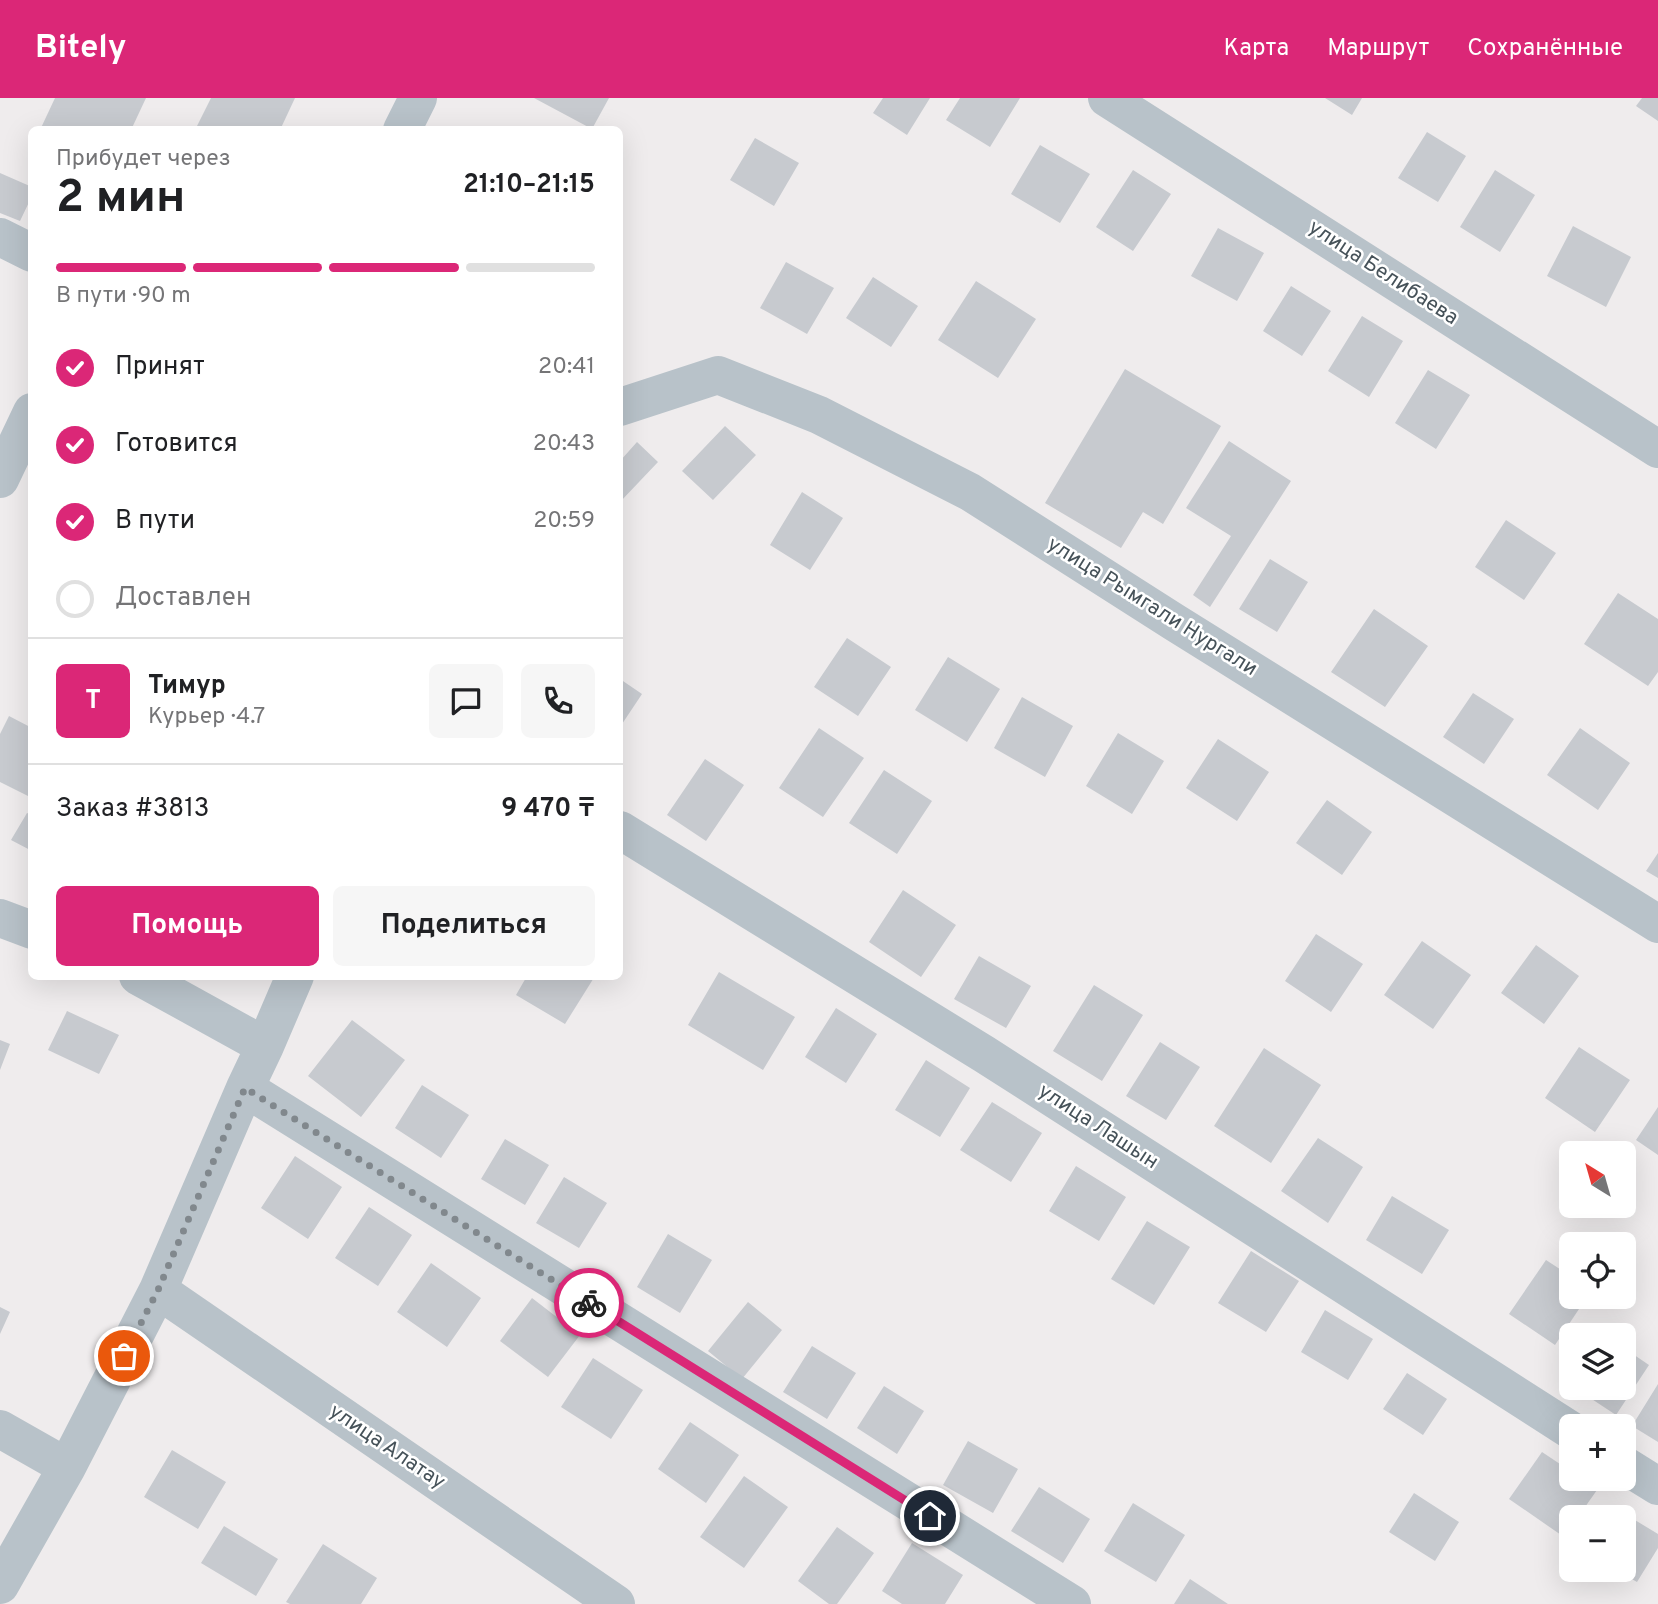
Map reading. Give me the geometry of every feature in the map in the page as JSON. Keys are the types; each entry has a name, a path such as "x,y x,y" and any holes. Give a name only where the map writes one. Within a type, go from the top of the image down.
{"street":[{"path":"404,126 418,98"},
{"name":"улица Белибаева","path":"1107,98 1658,449"},
{"path":"0,237 28,251"},
{"name":"улица Рымгали Нургали","path":"623,406 718,375 831,421 970,492 1658,924"},
{"path":"0,479 28,420"},
{"name":"улица Лашын","path":"623,832 984,1054 1559,1423"},
{"path":"0,918 28,928"},
{"path":"145,980 265,1046"},
{"path":"0,1586 67,1467 158,1290 293,980"},
{"path":"245,1088 1072,1604"},
{"name":"улица Алатау","path":"158,1290 616,1604"},
{"path":"0,1429 67,1467"},
{"path":"1636,1472 1658,1486"}],"building":[{"path":"55,98 146,98 133,126 42,126"},
{"path":"211,98 295,98 282,126 197,126"},
{"path":"534,98 609,98 594,126 586,126"},
{"path":"883,98 930,98 907,135 873,113"},
{"path":"960,98 1020,98 990,147 946,120"},
{"path":"1325,98 1362,98 1352,115"},
{"path":"1642,98 1658,98 1658,121 1636,106"},
{"path":"1427,132 1466,156 1438,202 1398,178"},
{"path":"755,138 799,163 774,206 730,180"},
{"path":"1040,145 1090,174 1060,223 1011,194"},
{"path":"1133,170 1171,194 1133,251 1096,227"},
{"path":"1495,170 1535,195 1500,252 1460,227"},
{"path":"0,173 28,185 28,204 20,221 0,213"},
{"path":"1573,226 1631,257 1606,307 1547,276"},
{"path":"1218,228 1264,253 1237,301 1191,276"},
{"path":"786,262 834,288 807,334 760,308"},
{"path":"873,277 918,306 891,347 846,318"},
{"path":"976,281 1036,319 998,378 938,340"},
{"path":"1291,286 1331,311 1302,356 1263,331"},
{"path":"1362,316 1403,341 1369,397 1328,371"},
{"path":"1125,369 1221,426 1163,524 1143,512 1121,548 1045,503"},
{"path":"1428,370 1470,395 1436,449 1395,423"},
{"path":"725,426 756,455 713,500 682,471"},
{"path":"1229,441 1291,481 1210,607 1193,595 1231,536 1186,508"},
{"path":"637,442 658,462 623,499 623,458"},
{"path":"802,492 843,518 810,570 770,545"},
{"path":"1506,520 1556,553 1524,600 1475,567"},
{"path":"1270,559 1308,582 1277,632 1239,609"},
{"path":"1618,593 1658,619 1658,672 1648,686 1584,644"},
{"path":"1374,609 1428,646 1385,707 1331,672"},
{"path":"847,638 891,667 858,716 814,687"},
{"path":"948,657 1000,689 967,742 915,710"},
{"path":"623,681 642,694 623,722"},
{"path":"1473,693 1514,719 1484,764 1443,737"},
{"path":"1022,697 1073,726 1045,777 994,748"},
{"path":"9,716 28,726 28,796 0,782 0,734"},
{"path":"819,728 864,758 823,817 779,788"},
{"path":"1580,728 1630,763 1598,810 1547,775"},
{"path":"1118,733 1164,761 1132,814 1086,786"},
{"path":"1218,739 1269,772 1237,821 1186,788"},
{"path":"705,759 744,785 706,841 667,815"},
{"path":"884,770 932,801 897,854 849,823"},
{"path":"1327,800 1372,832 1342,875 1296,843"},
{"path":"27,813 28,813 28,849 11,840"},
{"path":"1658,853 1658,878 1646,871"},
{"path":"903,890 956,925 921,977 869,942"},
{"path":"1316,934 1363,964 1331,1012 1285,981"},
{"path":"1422,941 1471,975 1433,1029 1384,995"},
{"path":"1536,945 1579,976 1544,1024 1501,993"},
{"path":"979,956 1031,986 1006,1028 954,999"},
{"path":"719,972 795,1017 763,1070 688,1025"},
{"path":"525,980 592,980 565,1024 516,995"},
{"path":"1094,985 1143,1015 1102,1081 1053,1051"},
{"path":"836,1008 877,1034 846,1083 805,1057"},
{"path":"67,1011 119,1035 99,1074 48,1050"},
{"path":"352,1020 405,1060 361,1117 308,1076"},
{"path":"0,1040 10,1044 0,1070"},
{"path":"1160,1042 1200,1067 1166,1120 1126,1096"},
{"path":"1579,1047 1630,1080 1595,1132 1545,1098"},
{"path":"1264,1048 1321,1085 1271,1163 1214,1126"},
{"path":"926,1060 970,1088 940,1137 895,1110"},
{"path":"422,1085 469,1115 441,1158 395,1128"},
{"path":"992,1102 1042,1133 1011,1182 960,1150"},
{"path":"1658,1107 1658,1155 1636,1140"},
{"path":"1318,1138 1363,1167 1328,1223 1281,1191"},
{"path":"505,1139 549,1165 525,1205 481,1179"},
{"path":"295,1156 342,1187 308,1239 261,1208"},
{"path":"1076,1166 1126,1197 1099,1241 1049,1211"},
{"path":"564,1177 607,1203 579,1248 536,1223"},
{"path":"1392,1196 1449,1230 1422,1274 1366,1240"},
{"path":"369,1207 412,1235 378,1286 335,1258"},
{"path":"1147,1221 1190,1247 1154,1305 1111,1279"},
{"path":"668,1234 712,1260 680,1313 637,1287"},
{"path":"1251,1251 1299,1281 1266,1332 1218,1303"},
{"path":"1546,1260 1559,1268 1559,1309 1579,1309 1570,1323 1559,1323 1559,1339 1555,1345 1509,1314"},
{"path":"431,1263 481,1298 447,1347 397,1312"},
{"path":"532,1298 580,1335 548,1377 500,1341"},
{"path":"748,1302 782,1330 742,1379 708,1351"},
{"path":"0,1307 10,1312 0,1334"},
{"path":"1325,1310 1373,1339 1348,1380 1301,1352"},
{"path":"812,1346 856,1373 827,1419 783,1392"},
{"path":"1636,1356 1649,1365 1636,1385"},
{"path":"593,1358 643,1390 611,1439 561,1407"},
{"path":"1407,1373 1447,1399 1423,1435 1383,1409"},
{"path":"1658,1384 1658,1442 1636,1428 1636,1420"},
{"path":"884,1386 924,1411 897,1454 857,1428"},
{"path":"1593,1400 1626,1400 1614,1414"},
{"path":"690,1422 739,1455 706,1503 658,1469"},
{"path":"968,1441 1018,1469 993,1513 943,1485"},
{"path":"172,1450 226,1482 198,1529 144,1497"},
{"path":"1542,1452 1559,1463 1559,1491 1596,1491 1586,1505 1559,1505 1559,1534 1509,1499"},
{"path":"744,1476 788,1507 744,1568 700,1537"},
{"path":"1039,1487 1090,1519 1063,1563 1011,1531"},
{"path":"1414,1493 1459,1522 1435,1561 1389,1532"},
{"path":"1133,1503 1185,1535 1156,1582 1104,1551"},
{"path":"1636,1521 1658,1534 1658,1548 1637,1582"},
{"path":"224,1526 278,1559 256,1596 201,1563"},
{"path":"837,1527 874,1553 837,1604 829,1604 798,1581"},
{"path":"912,1543 963,1575 945,1604 902,1604 882,1591"},
{"path":"323,1544 377,1578 361,1604 286,1602"},
{"path":"1190,1579 1228,1604 1174,1604"}],"way so far":[{"path":"124,1356 158,1290 245,1088 589,1303"}],"route":[{"path":"589,1303 930,1516"}]}
